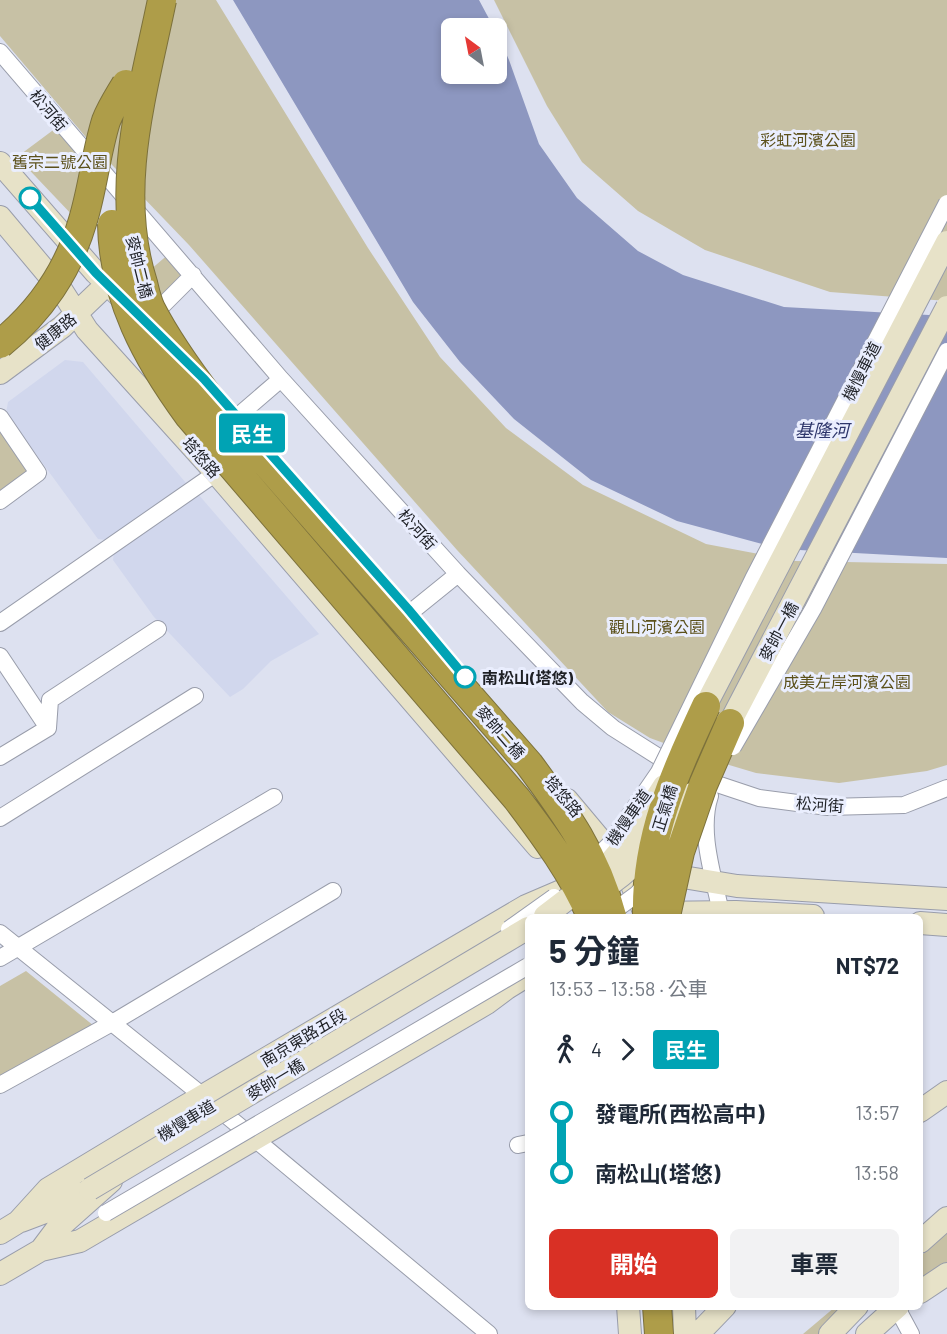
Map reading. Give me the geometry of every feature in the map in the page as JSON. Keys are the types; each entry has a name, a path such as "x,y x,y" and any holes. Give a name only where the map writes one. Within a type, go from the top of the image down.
{"highway":[{"name":"麥帥二橋","path":"143,0 111,171 112,232 117,274 141,343 164,382 189,416 518,799 550,843 590,914"},
{"name":"麥帥二橋","path":"162,0 134,137 129,189 130,224 148,314 211,400 529,764 562,809 589,853 606,891 612,914"},
{"path":"3,358 17,331 45,299 65,266 83,220 107,119 126,84"},
{"name":"麥帥一橋","path":"706,706 947,241"},
{"name":"麥帥一橋","path":"730,723 947,308"},
{"path":"148,314 160,349 186,388 568,833 624,868"},
{"name":"正氣橋","path":"647,914 649,865 664,803 706,706"},
{"name":"正氣橋","path":"648,914 680,852 702,785 730,723"},
{"path":"658,1310 659,1334"}],"main road":[{"name":"塔悠路","path":"0,163 101,279 148,314 411,612 624,868 646,914"},
{"name":"塔悠路","path":"0,217 62,291 87,330 216,472 528,836 573,884"},
{"name":"麥帥一橋","path":"548,914 600,874 630,839 659,794 947,241"},
{"name":"健康路","path":"3,358 76,314 101,279"},
{"name":"健康路","path":"0,331 62,291 101,279"},
{"name":"麥帥一橋","path":"564,914 608,887 648,852 675,822 704,772 947,308"},
{"name":"南京東路五段","path":"6,1226 48,1190 526,906 573,884 624,868"},
{"path":"624,868 737,885 947,899"},
{"path":"573,884 585,914"},
{"path":"696,914 752,914"},
{"path":"923,924 947,925"},
{"name":"麥帥一橋","path":"6,1226 58,1208 88,1184 525,930"},
{"name":"麥帥一橋","path":"41,1250 56,1230 111,1181 525,938"},
{"path":"0,1274 41,1250 80,1241 487,1004 507,987 525,977"},
{"path":"923,1109 947,1092"},
{"path":"923,1239 947,1218"},
{"path":"923,1290 947,1274"},
{"path":"628,1310 630,1334"},
{"path":"684,1310 685,1334"},
{"path":"698,1334 721,1310"},
{"path":"830,1334 853,1310"},
{"path":"867,1334 895,1310"}],"street":[{"name":"松河街","path":"0,52 281,379 459,574 582,702 613,728 684,773 759,798 828,807 904,805 947,788"},
{"name":"機慢車道","path":"531,914 558,894 609,845 659,772 753,579 947,203"},
{"path":"148,314 193,275"},
{"path":"610,914 637,894 676,850 748,718 813,609 947,351"},
{"path":"238,416 281,379"},
{"path":"0,417 38,473 0,501"},
{"path":"0,623 216,472"},
{"path":"411,612 459,574"},
{"path":"48,728 50,700 158,629"},
{"path":"0,656 48,728"},
{"path":"0,818 195,696"},
{"path":"0,757 48,728"},
{"path":"714,784 707,805 707,839 721,913"},
{"path":"0,958 274,797"},
{"path":"0,1085 112,1023 333,891"},
{"name":"機慢車道","path":"88,1184 525,918"},
{"path":"0,933 203,1096 489,1334"},
{"path":"106,1214 525,968"},
{"path":"899,1310 911,1334"}],"shaded area":[{"path":"65,360 83,362 186,483 106,540 98,539 6,413 8,402"},
{"path":"198,494 319,634 271,661 243,689 230,697 154,617 113,560 114,552"}],"green space":[{"name":"觀山河濱公園","path":"0,0 216,0 368,248 440,357 506,428 583,485 706,544 795,561 947,564 947,765 927,771 839,783 756,773 650,738 608,712 457,550 189,245 90,142 0,36"},
{"name":"彩虹河濱公園","path":"494,0 947,0 947,301 830,292 705,250 638,211 582,162 547,106 507,26 507,18 503,18"},
{"name":"舊宗二號公園","path":"64,122 93,156 75,218 17,157"},
{"path":"170,253 188,273 162,297 143,276"},
{"path":"0,427 35,473 0,498"},
{"path":"26,971 94,1026 0,1081 0,986"},
{"path":"947,1229 947,1271 923,1287 923,1254"},
{"path":"831,1310 848,1310 823,1334 803,1334"}],"water":[{"name":"基隆河","path":"233,0 479,0 489,18 441,18 441,84 507,84 507,56 539,144 577,198 638,251 683,275 784,307 947,316 947,558 781,549 677,521 591,480 514,419 460,362 413,302"}],"bus line":[{"name":"民生","path":"30,198 96,273 204,379 408,609 465,677"}],"place":[{"name":"南松山(塔悠)","path":"465,677"}],"park label":[{"name":"成美左岸河濱公園","path":"847,681"}]}
